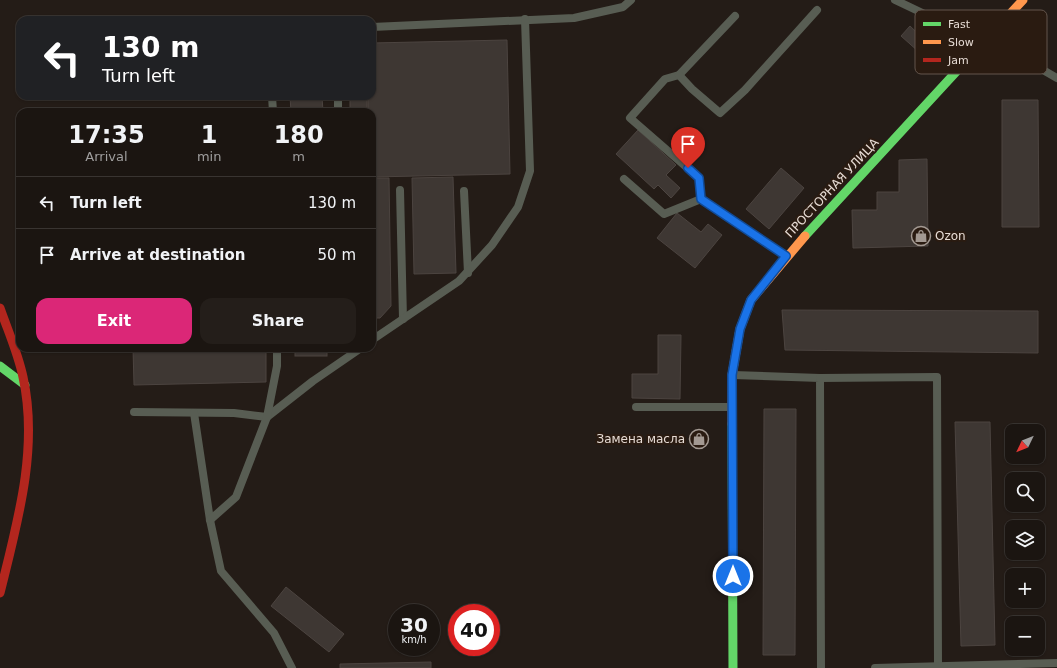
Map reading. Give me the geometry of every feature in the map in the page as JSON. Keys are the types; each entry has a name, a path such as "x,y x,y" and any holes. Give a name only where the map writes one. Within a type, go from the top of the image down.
{"street":[{"name":"ПРОСТОРНАЯ УЛИЦА","path":"1013,10 1022,0"},
{"name":"ПРОСТОРНАЯ УЛИЦА","path":"733,668 732,375 740,329 751,300 786,256 953,74"},
{"path":"0,308 25,385 29,436 26,473 19,517 0,593"},
{"path":"0,366 25,385"}],"lane":[{"path":"376,27 574,18 623,7 631,0"},
{"path":"896,0 917,10"},
{"path":"680,75 692,89 720,113 745,90 817,10"},
{"path":"701,199 699,178 630,118 665,79 680,75 735,16"},
{"path":"376,337 460,281 492,245 518,207 530,171 525,19"},
{"path":"1047,72 1057,78"},
{"path":"624,179 664,214 701,199"},
{"path":"400,190 403,319"},
{"path":"464,191 468,273"},
{"path":"701,199 786,256"},
{"path":"210,520 236,497 267,417 277,366 277,352"},
{"path":"347,352 347,358"},
{"path":"134,412 234,413 267,417 313,381 355,352"},
{"path":"732,375 820,378 937,378 938,665"},
{"path":"820,378 821,668"},
{"path":"636,407 732,407"},
{"path":"194,413 210,520 221,571 274,634 292,668"},
{"path":"875,668 938,665 1057,663"}],"building":[{"path":"910,26 915,31 915,48 901,36"},
{"path":"507,40 510,174 376,177 376,108 368,108 368,100 376,100 376,43"},
{"path":"290,100 322,100 323,108 291,108"},
{"path":"350,100 367,100 367,108 350,108"},
{"path":"1002,100 1038,100 1039,227 1002,227"},
{"path":"638,130 676,165 666,175 680,188 671,198 658,185 654,189 616,154"},
{"path":"927,159 928,246 853,248 852,210 877,210 877,192 899,192 899,160"},
{"path":"781,168 804,188 769,229 746,209"},
{"path":"453,177 456,273 414,274 412,178"},
{"path":"376,178 389,178 391,306 380,318 376,318"},
{"path":"677,213 701,232 708,224 722,235 695,268 657,238"},
{"path":"782,310 1038,311 1038,353 785,350"},
{"path":"658,335 681,335 680,399 632,398 632,374 658,374"},
{"path":"133,352 266,352 266,382 134,385"},
{"path":"295,352 327,352 327,356 295,356"},
{"path":"764,409 796,409 795,655 763,655"},
{"path":"955,422 990,422 995,645 961,646"},
{"path":"286,587 344,634 329,652 271,606"},
{"path":"431,662 431,668 340,668 340,664"}],"traffic: fast":[{"path":"805,236 954,74"},
{"path":"0,366 25,385"},
{"path":"732,424 733,668"}],"traffic: slow":[{"path":"1014,10 1023,0"},
{"path":"732,424 732,375 740,329 751,300 805,236"}],"traffic: jam":[{"path":"0,308 16,351"},
{"path":"0,593 24,486 29,431 23,377 16,352"}],"place":[{"name":"Ozon","path":"921,236"},
{"name":"Замена масла","path":"699,439"}],"route":[{"path":"688,168 699,178 701,199 786,256 751,300 740,329 732,375 733,576"}]}
